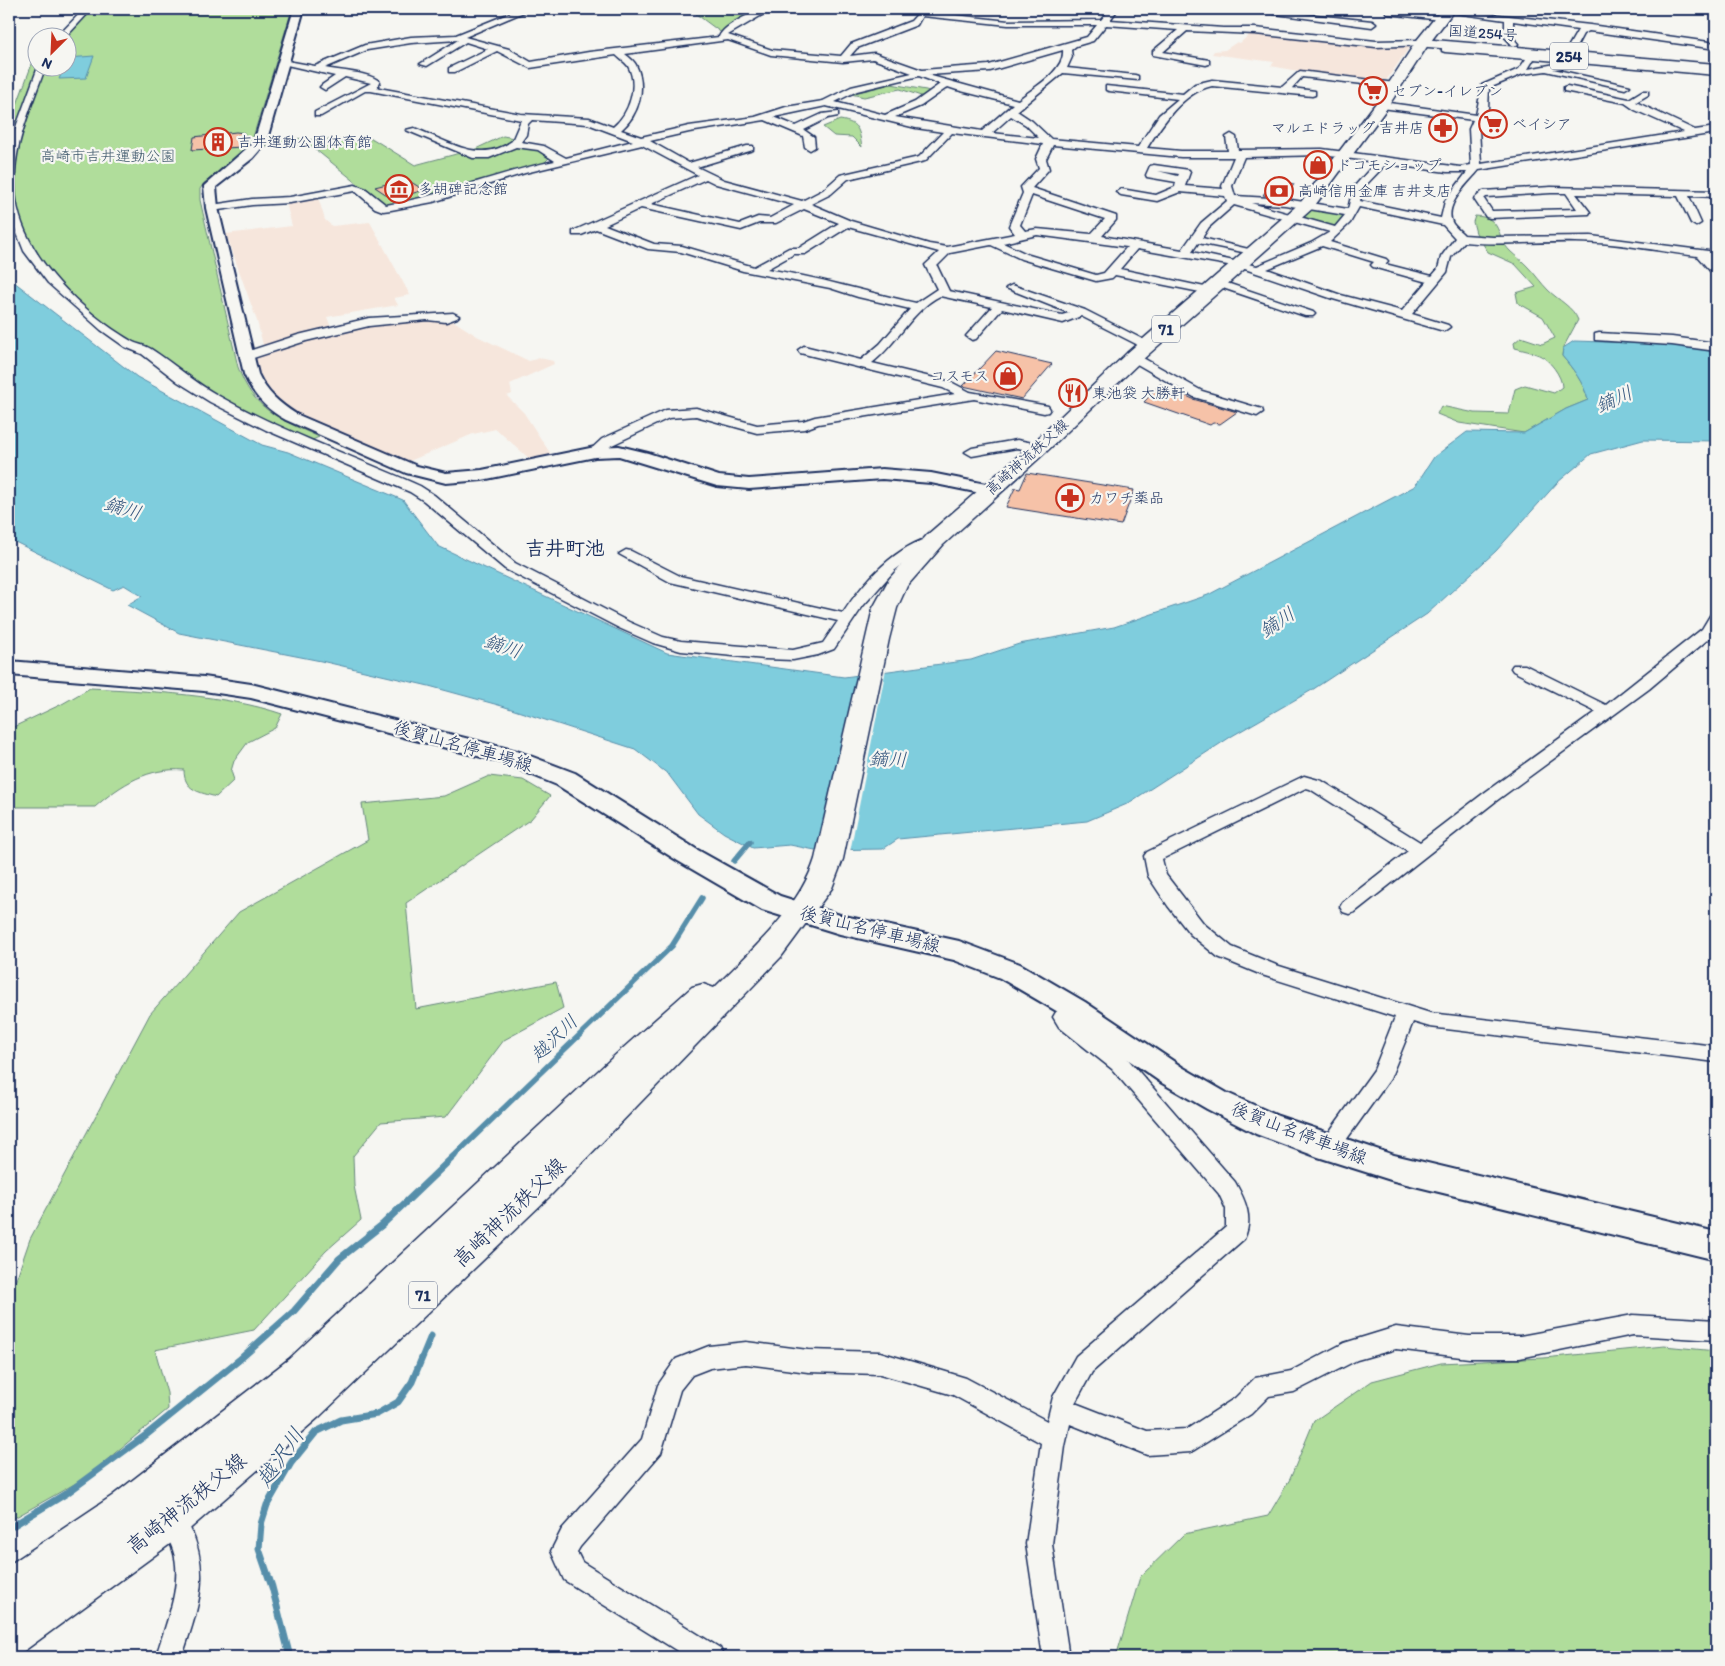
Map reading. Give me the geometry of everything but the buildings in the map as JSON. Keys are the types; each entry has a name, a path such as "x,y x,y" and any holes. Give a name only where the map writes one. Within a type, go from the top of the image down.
{"main road":[{"name":"高崎神流秩父線","path":"9,1636 170,1519 307,1404 536,1187 771,949 822,881 829,859 877,639 885,608 897,584 935,540 1039,448 1134,357 1214,287 1251,262 1307,205 1382,105 1422,43 1446,12"},
{"name":"国道254号","path":"1422,43 1510,46 1715,66"},
{"name":"国道254号","path":"1422,43 1715,66"},
{"name":"後賀山名停車場線","path":"9,668 204,684 251,691 509,756 566,779 731,882 771,903 858,928 922,941 979,958 1026,979 1075,1009 1172,1075 1217,1101 1267,1124 1329,1148 1394,1168 1716,1246"},
{"name":"高崎神流秩父線","path":"9,1588 126,1510 302,1371 623,1067 799,912"}],"street":[{"path":"70,28 88,9"},
{"path":"299,9 282,62 260,143 254,152 220,176 210,186 212,208 255,386 275,407 291,417 412,470 446,478 482,475 595,452 619,451 642,456 717,481 749,484 882,474 931,478 990,490"},
{"path":"424,64 460,38 526,9"},
{"path":"727,38 723,36 728,30 768,9"},
{"path":"212,208 252,202 290,200 355,188 359,188 377,204 387,208 415,201 429,200 522,170 689,129 746,122 786,110 826,103 854,89 920,74 990,68 1094,36 1114,9"},
{"path":"1259,9 1372,24"},
{"path":"1364,43 1372,24 1392,10 1446,12 1590,28 1687,50 1715,66"},
{"path":"843,59 854,46 912,24 918,19 920,13 1008,23 1104,22 1255,31 1394,45 1422,43"},
{"path":"1508,18 1509,28 1504,32 1510,46"},
{"path":"1185,28 1156,53 1206,62"},
{"path":"1570,49 1580,32 1590,28"},
{"path":"318,68 365,48 402,41 460,38 506,51 530,65 589,55 619,53 727,38 751,44 762,51 843,59 874,56 920,74 1020,103"},
{"path":"1450,39 1510,46 1528,51"},
{"path":"396,55 402,41"},
{"path":"984,135 1061,70 1068,57 1067,49 1073,44"},
{"path":"1445,50 1687,50 1716,46"},
{"path":"452,70 496,48"},
{"path":"1522,71 1528,51"},
{"path":"613,131 632,112 637,87 632,65 619,53"},
{"path":"282,62 345,73 376,82 372,88"},
{"path":"1447,222 1464,199 1476,167 1474,129 1477,118 1483,109 1485,87 1522,71 1544,70 1554,65 1587,66 1638,74 1662,71 1707,82"},
{"path":"1061,70 1135,78"},
{"path":"1544,70 1625,86"},
{"path":"1599,80 1611,70"},
{"path":"325,87 345,73"},
{"path":"1285,90 1300,74 1395,86"},
{"path":"1604,108 1607,96 1613,90 1625,86 1626,82 1638,74"},
{"path":"37,78 10,154 11,198 16,221 34,258 49,276 101,324 130,345 144,350 188,383 249,416 415,489 429,498 510,566 624,625 658,640 681,646 793,655 814,652 829,646 857,603 889,568 912,550 935,540"},
{"path":"887,117 918,104 948,83"},
{"path":"1140,151 1162,117 1198,86 1212,83 1312,93"},
{"path":"1164,86 1190,93"},
{"path":"318,114 363,89 372,88 398,95 531,117 583,119 642,141 666,152 705,176 734,187 804,205 847,223 928,247 947,250 993,242 1022,234 1047,232 1186,254 1251,262 1273,260 1323,243 1338,231 1346,222 1353,208 1355,193 1358,187 1382,162"},
{"path":"1109,88 1208,94"},
{"path":"1567,89 1630,102 1699,133 1715,136"},
{"path":"1630,102 1645,93"},
{"path":"386,102 398,95"},
{"path":"407,106 421,99"},
{"path":"826,103 916,125 984,135 1181,154 1322,152 1382,162 1460,170 1699,133"},
{"path":"1382,105 1477,118"},
{"path":"786,110 813,121"},
{"path":"1011,111 1029,123 1048,141"},
{"path":"796,130 813,121 835,114"},
{"path":"411,130 441,141 461,152 481,157 516,144 523,133 523,123 531,117"},
{"path":"765,117 809,137 810,147"},
{"path":"641,205 741,227 758,220 772,222 827,192 844,177 922,159 950,130"},
{"path":"1230,137 1239,159 1227,182 1231,197"},
{"path":"1026,190 1044,170 1041,159 1048,146 1048,141"},
{"path":"516,144 541,148 563,161"},
{"path":"688,167 750,148"},
{"path":"576,233 705,176"},
{"path":"1121,192 1157,198 1180,184 1231,197 1338,231"},
{"path":"1022,234 1014,226 1028,193 1026,190"},
{"path":"1026,190 1112,218 1094,238"},
{"path":"1464,199 1495,192 1569,190 1716,194"},
{"path":"1464,199 1490,214 1585,212 1569,190"},
{"path":"1682,193 1696,223"},
{"path":"1231,197 1353,208 1447,222 1461,238 1479,241 1517,238 1591,239 1716,255"},
{"path":"1186,254 1197,240 1205,225 1231,197"},
{"path":"756,270 793,250 801,252 847,223"},
{"path":"596,225 652,247 682,249 756,270 806,279 862,295 917,307"},
{"path":"1404,316 1443,270 1446,257 1461,238"},
{"path":"1197,240 1251,262 1291,282 1444,327"},
{"path":"993,242 1025,257 1088,276 1103,278 1108,276 1135,245"},
{"path":"1323,243 1382,261 1376,265 1388,270 1433,280"},
{"path":"942,291 931,265 947,250"},
{"path":"1700,253 1716,271"},
{"path":"1112,271 1214,287 1266,300 1316,309"},
{"path":"1266,300 1291,282"},
{"path":"1012,288 1027,290 1054,305 1081,312 1148,345"},
{"path":"862,365 877,353 910,319 917,307 933,292 942,291 1063,319 1081,312"},
{"path":"1297,321 1337,297"},
{"path":"972,336 1000,305"},
{"path":"247,356 302,338 369,322 453,316"},
{"path":"1599,337 1716,347"},
{"path":"804,350 947,385 968,396"},
{"path":"1134,357 1198,394 1257,412"},
{"path":"595,452 607,442 666,414 696,412 757,429 805,425 815,421 968,396 981,396 1044,409"},
{"path":"972,452 1017,444 1039,448"},
{"path":"626,554 675,579 847,619"},
{"path":"1349,907 1608,712 1703,636 1716,617"},
{"path":"1519,668 1608,712"},
{"path":"1422,851 1316,785 1304,782 1153,856 1157,876 1197,929 1225,952 1269,970 1430,1020 1716,1054"},
{"path":"1056,1657 1039,1544 1061,1409 1084,1364 1236,1232 1239,1216 1236,1204 1227,1188 1119,1063 1066,1022 1063,1017 1075,1009"},
{"path":"1329,1148 1382,1073 1406,1014"},
{"path":"1061,1409 1147,1443 1191,1440 1243,1406 1263,1386 1294,1380 1352,1351 1396,1338 1470,1347 1520,1347 1633,1325 1716,1330"},
{"path":"711,1657 573,1571 564,1551 571,1538 652,1445 670,1385 684,1367 709,1357 746,1352 808,1361 880,1363 958,1386 1055,1438"},
{"path":"150,1490 185,1545 189,1564 182,1612 169,1657"}],"shaded area":[{"path":"1257,32 1411,45 1385,82 1303,72 1271,66 1274,62 1212,54 1214,51 1225,50 1237,42 1240,43 1250,34"},
{"path":"318,197 325,220 332,226 370,222 410,295 394,298 398,305 327,317 332,330 264,349 257,321 226,234 292,226 286,203"},
{"path":"425,318 452,320 477,336 529,361 540,358 553,361 554,364 510,384 512,394 507,396 524,413 552,456 532,461 496,429 473,434 405,463 282,406 269,394 260,381 253,356 369,323"}],"green space":[{"name":"高崎市吉井運動公園","path":"85,9 292,9 251,144 232,163 204,183 200,189 200,200 238,367 244,382 260,403 270,411 292,425 319,437 306,443 247,417 140,352 44,278 30,259 20,241 9,201 9,148 13,134 9,134 9,126 28,75 28,78 78,78 78,28 66,28"},
{"path":"696,9 709,9 712,12 743,9 756,10 738,19 723,34 696,14"},
{"path":"891,84 931,92 924,97 900,89 864,97 851,94"},
{"path":"840,120 847,121 855,126 859,132 862,147 852,137 834,136 823,127"},
{"path":"270,136 315,140 373,139 415,165 460,153 465,154 503,136 514,138 514,144 538,148 550,157 544,163 429,198 385,206 310,145 264,147"},
{"path":"1312,207 1347,214 1338,228 1301,219"},
{"path":"1475,216 1484,217 1494,224 1510,251 1526,265 1548,290 1569,307 1578,320 1563,348 1562,356 1581,382 1588,400 1566,409 1524,433 1459,423 1437,414 1441,406 1475,413 1509,414 1515,389 1525,385 1554,393 1562,387 1557,373 1547,360 1536,354 1515,348 1514,343 1521,337 1542,344 1555,338 1543,317 1518,303 1516,293 1536,287 1515,264 1488,252 1476,233 1473,222"},
{"path":"90,688 213,698 237,702 282,714 275,728 248,742 234,761 231,771 234,780 216,797 194,790 187,782 184,770 171,770 147,774 125,784 95,807 9,807 9,729 62,704"},
{"path":"489,776 523,780 550,796 531,819 406,903 416,1009 556,982 563,1008 504,1040 446,1117 381,1122 353,1156 354,1186 361,1220 326,1251 254,1330 155,1350 167,1393 168,1409 85,1478 9,1521 9,1300 30,1239 150,1014 239,912 368,840 362,804 444,796"},
{"path":"1664,1346 1716,1351 1716,1657 1116,1657 1140,1577 1184,1534 1268,1516 1290,1479 1314,1421 1372,1381 1441,1363 1544,1358"}],"water":[{"path":"94,56 86,78 59,79 78,78 78,57"},
{"name":"鏑川","path":"9,278 137,377 262,445 288,452 403,500 438,546 667,653 844,677 971,660 1019,644 1114,627 1208,595 1415,486 1434,457 1467,432 1524,433 1566,409 1588,400 1581,382 1562,356 1563,348 1574,341 1669,344 1716,350 1716,441 1643,440 1591,454 1557,483 1496,551 1427,614 1312,690 1232,736 1127,804 1087,821 898,839 883,849 815,850 790,845 753,848 724,833 698,814 668,774 635,749 502,706 429,686 321,661 179,633 127,605 142,596 124,585 113,590 9,539"}],"pier":[{"path":"886,669 850,852 818,852 860,672"}],"waterway":[{"name":"越沢川","path":"734,861 750,842"},
{"name":"越沢川","path":"453,1157 672,946 702,898"},
{"path":"9,1528 67,1493 146,1435 239,1360 294,1311 339,1259 382,1225 454,1156"},
{"name":"越沢川","path":"290,1657 272,1587 259,1549 261,1524 267,1505 291,1463 316,1432 341,1420 377,1414 398,1402 412,1382 431,1336"}],"place":[{"name":"セブン-イレブン","path":"1373,91"},
{"name":"ベイシア","path":"1493,124"},
{"name":"マルエドラッグ 吉井店","path":"1443,128"},
{"name":"吉井運動公園体育館","path":"218,142"},
{"name":"ドコモショップ","path":"1318,165"},
{"name":"多胡碑記念館","path":"399,189"},
{"name":"高崎信用金庫 吉井支店","path":"1279,191"},
{"name":"コスモス","path":"1008,376"},
{"name":"東池袋 大勝軒","path":"1073,393"},
{"name":"カワチ薬品","path":"1070,498"}],"district":[{"name":"吉井町池","path":"565,548"}]}
